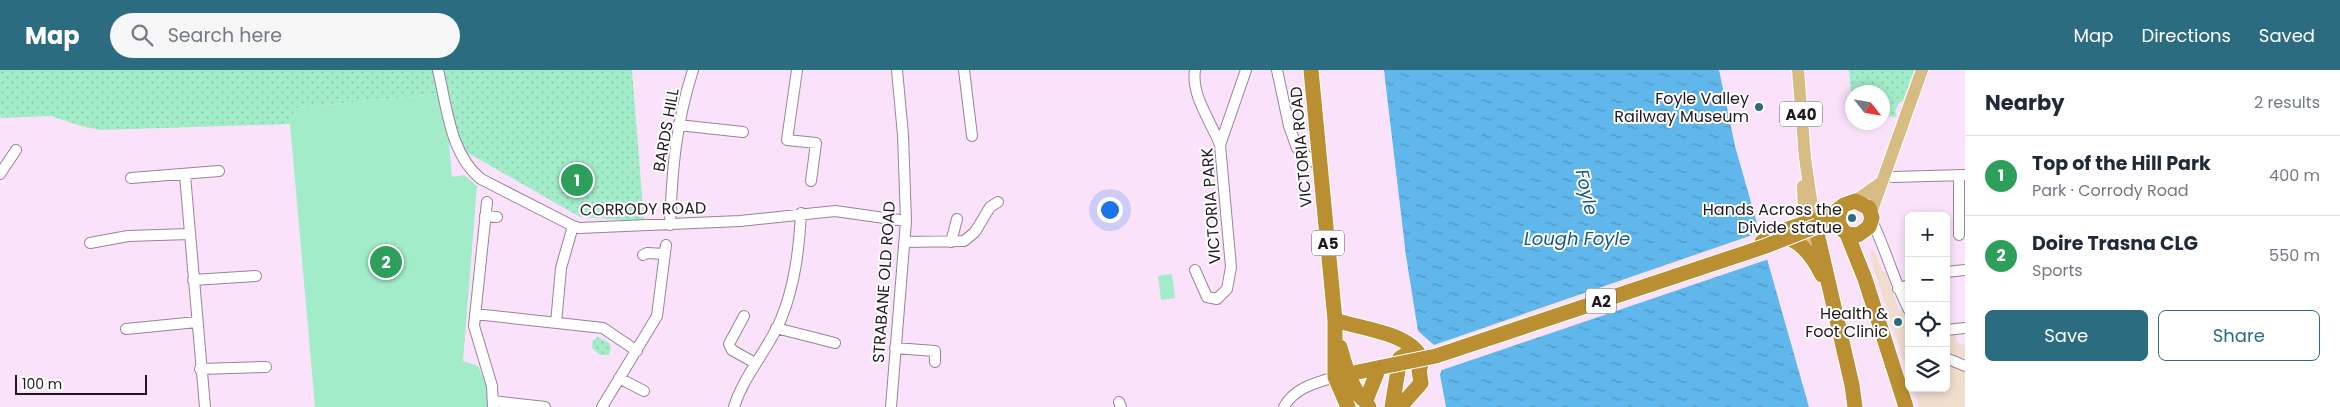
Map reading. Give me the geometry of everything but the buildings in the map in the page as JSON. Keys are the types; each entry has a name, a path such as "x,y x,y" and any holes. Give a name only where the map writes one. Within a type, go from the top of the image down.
{"highway":[{"name":"VICTORIA ROAD","path":"1311,70 1341,376"},
{"name":"A2","path":"1341,376 1436,356 1766,246 1855,201"},
{"path":"1855,201 1865,204 1867,225 1858,260"},
{"path":"1841,209 1838,219 1858,260 1906,407"},
{"name":"A2","path":"1790,233 1812,224 1845,232 1852,236 1867,225"},
{"path":"1812,224 1852,385 1855,407"},
{"path":"1790,233 1817,264 1829,290"},
{"path":"1335,320 1404,340 1417,352 1436,352 1419,370 1407,372 1386,367"},
{"path":"1341,376 1368,404 1386,367 1387,341 1372,331"},
{"name":"A2","path":"1386,367 1400,358 1417,352"},
{"path":"1386,367 1398,377 1392,407"},
{"path":"1400,407 1420,383 1419,370"},
{"path":"1341,376 1348,407"}],"main road":[{"name":"A40","path":"1798,70 1805,158 1817,264"},
{"path":"1867,225 1922,70"},
{"path":"1855,201 1884,178"},
{"path":"1790,233 1812,224"}],"street":[{"name":"CORRODY ROAD","path":"438,70 457,145 465,163 472,172 481,179 579,228 740,221 801,213 835,211 906,221"},
{"name":"BARDS HILL","path":"670,225 673,158 678,125 693,70"},
{"path":"797,70 787,140 816,143 811,181"},
{"name":"STRABANE OLD ROAD","path":"891,407 906,221 903,135 897,70"},
{"path":"964,70 972,136"},
{"path":"1195,70 1194,79 1202,105 1220,145"},
{"name":"VICTORIA PARK","path":"1195,270 1207,298 1217,299 1227,290 1231,267 1220,145 1246,70"},
{"path":"1277,70 1288,126 1296,148 1320,167"},
{"path":"678,125 743,132"},
{"path":"0,174 16,150"},
{"path":"131,178 218,171"},
{"path":"185,174 200,369 205,407"},
{"path":"1884,178 1962,175 1959,235"},
{"path":"487,202 474,326 492,386 493,404 545,407"},
{"path":"905,242 964,241 975,232 990,207 998,202"},
{"path":"734,407 755,363 776,328 788,298 795,272 801,213"},
{"path":"485,216 497,218"},
{"path":"951,242 957,219"},
{"path":"1867,225 1881,240 1898,289 1905,302"},
{"path":"556,323 561,268 573,226"},
{"path":"90,243 128,236 189,234"},
{"path":"602,407 657,316 665,250 642,255"},
{"path":"1950,272 1965,270"},
{"path":"193,280 256,276"},
{"path":"1898,289 1905,286"},
{"path":"475,314 603,328 637,351"},
{"path":"744,316 728,344 732,350 755,363"},
{"path":"126,328 197,322"},
{"path":"776,328 835,343"},
{"path":"1950,330 1965,328"},
{"path":"895,348 936,351 935,362"},
{"path":"1950,360 1965,366"},
{"path":"200,369 266,367"},
{"path":"1284,407 1289,397 1303,387 1341,376"},
{"path":"619,378 644,391"}],"shaded area":[{"path":"1871,250 1874,251 1883,272 1886,272 1899,311 1905,309 1905,365 1871,261"},
{"path":"1950,322 1953,335 1956,335 1956,341 1965,345 1965,407 1919,407 1914,392 1950,392"}],"green space":[{"path":"0,70 632,70 644,221 580,217 449,142 437,94 297,108 290,124 100,130 51,116 0,118"},
{"path":"1849,70 1914,70 1903,101 1899,103 1895,111 1897,117 1890,116 1890,85 1850,85"},
{"path":"437,94 449,142 452,177 464,175 477,186 463,361 478,366 489,392 487,407 315,407 290,124 297,108"},
{"path":"1172,274 1175,298 1161,300 1158,276"},
{"path":"598,337 609,343 611,348 609,355 600,355 592,348 593,340"}],"water":[{"name":"Lough Foyle","path":"1384,70 1719,70 1735,146 1809,407 1446,407 1440,375 1442,368 1434,345 1418,331 1406,256"}],"pier":[{"path":"1761,232 1769,259 1439,371 1440,368 1431,346"}],"place":[{"name":"Foyle Valley Railway Museum","path":"1759,107"},
{"name":"Top of the Hill Park","path":"577,180"},
{"name":"Hands Across the Divide statue","path":"1852,218"},
{"name":"Doire Trasna CLG","path":"386,262"},
{"name":"Health & Foot Clinic","path":"1898,322"}],"water label":[{"name":"Foyle","path":"1587,192"}]}
